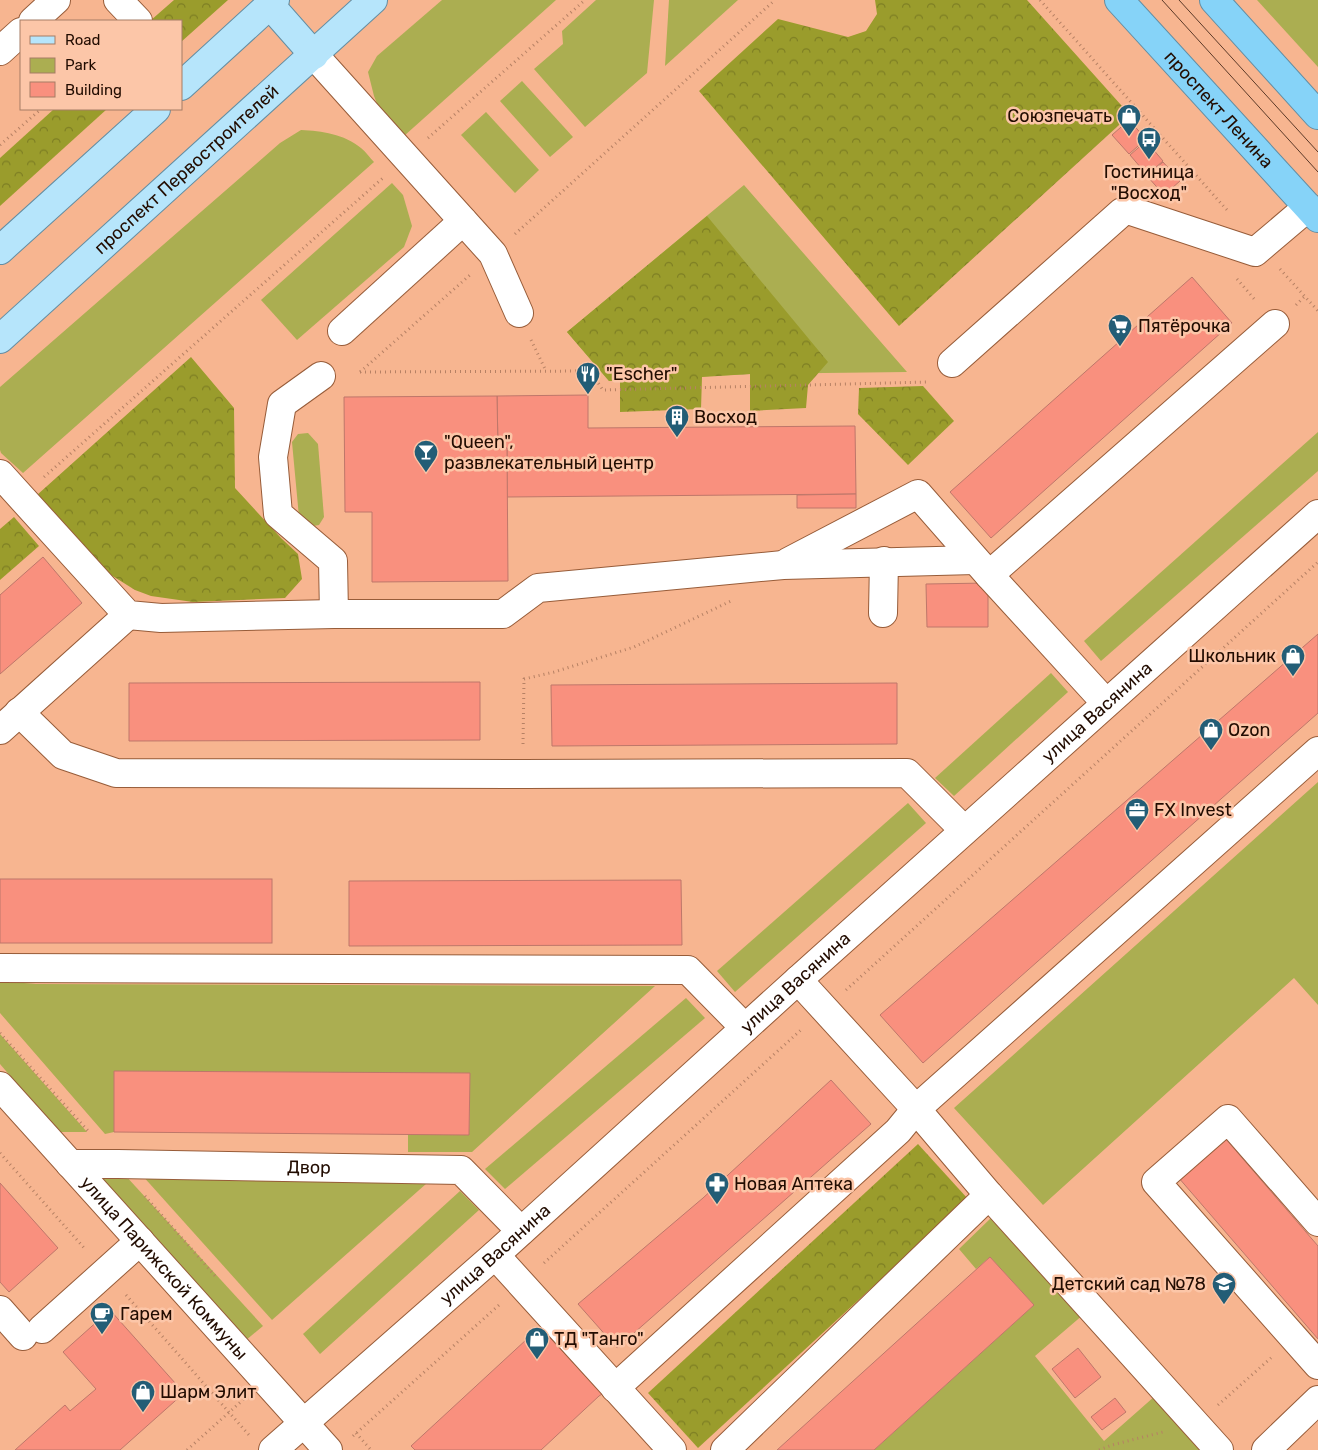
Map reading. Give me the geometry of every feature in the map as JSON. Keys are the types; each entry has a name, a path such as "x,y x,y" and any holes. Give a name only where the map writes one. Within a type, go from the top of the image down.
{"highway":[{"name":"проспект Ленина","path":"1119,0 1313,213"},
{"path":"1219,2 1318,115"}],"main road":[{"name":"проспект Первостроителей","path":"0,339 373,0"},
{"path":"183,79 272,3 314,54"},
{"path":"0,250 155,110"}],"street":[{"path":"34,20 56,0"},
{"path":"118,0 137,20"},
{"path":"0,51 20,33"},
{"path":"314,54 493,254 519,313"},
{"path":"952,364 1122,212 1128,210 1255,252 1313,213"},
{"path":"342,331 463,221"},
{"path":"0,474 128,615 161,618 334,614 503,614 538,588 783,565 884,562 982,567 1275,324"},
{"path":"321,376 282,404 273,457 278,514 333,561 334,614"},
{"path":"783,565 918,494 1106,703"},
{"name":"улица Васянина","path":"262,1444 304,1423 495,1255 964,830 1318,514"},
{"path":"883,613 884,562"},
{"path":"128,615 10,721 63,755 116,773 907,773 964,830"},
{"path":"615,1388 898,1131 916,1109 1318,751"},
{"path":"0,968 688,970 745,1028"},
{"path":"798,980 916,1109 989,1195 1219,1450"},
{"name":"улица Парижской Коммуны","path":"0,1086 328,1450"},
{"path":"1318,1222 1228,1120 1156,1182 1318,1365"},
{"name":"Двор","path":"70,1164 461,1170 521,1232"},
{"path":"725,1450 989,1195"},
{"path":"0,1310 32,1332 106,1272 140,1241"},
{"path":"495,1255 672,1450"},
{"path":"1266,1450 1318,1400"}],"path":[{"path":"20,498 585,0"},
{"path":"775,0 360,372 590,371 602,390 932,382"},
{"path":"1040,0 1228,212"},
{"path":"0,145 40,110"},
{"path":"1261,248 1318,311"},
{"path":"522,774 524,678 554,672 634,647 736,598"},
{"path":"0,1153 229,1412 262,1444"},
{"path":"1099,1450 1196,1424 1294,1338"},
{"path":"187,1450 229,1412"}],"green space":[{"path":"174,0 228,0 182,41 182,20 151,20"},
{"path":"442,0 556,0 404,136 382,116 374,96 368,72 377,56"},
{"path":"596,0 654,0 647,73 585,127 534,69 563,44 562,31"},
{"path":"669,0 738,0 665,66"},
{"path":"875,0 1027,0 1130,115 899,326 699,91 778,19 848,37 866,31 877,14"},
{"path":"1257,0 1318,0 1318,67"},
{"path":"522,81 573,137 550,157 500,101"},
{"path":"53,110 106,110 0,206 0,158"},
{"path":"486,112 539,170 515,193 461,135"},
{"path":"301,130 325,132 347,139 361,148 374,162 23,473 0,450 0,387 280,143"},
{"path":"392,183 403,195 412,226 404,247 297,340 261,300"},
{"path":"744,185 907,372 751,374 609,381 567,332"},
{"path":"707,216 828,362 808,385 806,408 750,411 750,374 702,377 701,409 620,412 620,381 609,381 567,332"},
{"path":"191,357 234,408 235,488 298,554 302,579 285,598 193,602 151,596 135,590 103,570 37,495"},
{"path":"923,386 954,421 908,465 858,414 859,388"},
{"path":"1318,432 1318,471 1101,661 1084,641"},
{"path":"308,433 318,444 324,517 319,525 308,527 299,517 292,442 298,434"},
{"path":"14,517 39,546 0,580 0,529"},
{"path":"1051,673 1068,692 954,796 935,778"},
{"path":"1318,782 1318,1005 1294,978 1043,1205 954,1108"},
{"path":"908,803 926,823 735,992 717,971"},
{"path":"0,981 36,984 655,986 472,1152 408,1152 408,1134 469,1135 470,1074 114,1071 114,1132 105,1134 0,1013"},
{"path":"686,998 705,1018 505,1189 485,1169"},
{"path":"0,1034 87,1132 58,1132 0,1064"},
{"path":"918,1144 968,1199 698,1448 648,1393"},
{"path":"141,1174 435,1176 272,1320"},
{"path":"125,1175 263,1326 245,1341 95,1176"},
{"path":"460,1191 479,1210 320,1354 303,1334"},
{"path":"993,1216 1084,1314 1035,1356 1104,1441 1155,1396 1203,1450 874,1450 1034,1305 990,1257 976,1269 959,1249"}],"building":[{"name":"Союзпечать","path":"1129,120 1146,139 1129,154 1112,135"},
{"path":"1146,141 1163,161 1147,175 1130,155"},
{"path":"1163,162 1180,181 1164,195 1147,176"},
{"path":"1192,277 1232,323 991,538 950,492"},
{"name":"Восход","path":"588,395 588,428 855,426 856,494 507,497 507,448 498,448 497,396"},
{"name":"\"Queen\", развлекательный центр","path":"497,396 498,448 507,448 508,581 372,582 372,512 345,512 344,397"},
{"path":"856,494 856,508 797,508 797,495"},
{"path":"43,557 82,603 0,674 0,595"},
{"path":"988,583 988,627 927,627 926,584"},
{"path":"1318,634 1318,713 923,1063 880,1015"},
{"path":"480,682 480,740 129,741 129,683"},
{"path":"897,683 897,744 552,746 551,685"},
{"path":"0,879 272,879 272,943 0,943"},
{"path":"681,880 682,945 349,946 349,881"},
{"path":"114,1071 470,1073 469,1135 114,1132"},
{"path":"831,1080 871,1124 617,1348 578,1304 703,1198"},
{"path":"1224,1137 1318,1246 1318,1339 1178,1177"},
{"path":"0,1183 58,1248 9,1292 0,1282"},
{"path":"990,1257 1034,1305 874,1450 777,1450"},
{"path":"110,1310 184,1393 120,1450 15,1450 65,1405 70,1411 96,1389 63,1352"},
{"name":"ТД \"Танго\"","path":"540,1327 602,1394 541,1450 415,1450 411,1446"},
{"path":"1078,1348 1101,1377 1075,1398 1052,1369"},
{"path":"1115,1398 1126,1412 1102,1430 1091,1417"}],"tram line":[{"path":"1162,0 1318,172"},
{"path":"1179,0 1318,152"}],"place":[{"name":"Союзпечать","path":"1129,137"},
{"name":"Гостиница \"Восход\"","path":"1149,160"},
{"name":"Пятёрочка","path":"1120,347"},
{"name":"\"Escher\"","path":"588,395"},
{"name":"Восход","path":"677,438"},
{"name":"\"Queen\", развлекательный центр","path":"426,473"},
{"name":"Школьник","path":"1293,677"},
{"name":"Ozon","path":"1211,751"},
{"name":"FX Invest","path":"1137,831"},
{"name":"Новая Аптека","path":"717,1205"},
{"name":"Детский сад №78","path":"1224,1305"},
{"name":"Гарем","path":"102,1335"},
{"name":"ТД \"Танго\"","path":"537,1360"},
{"name":"Шарм Элит","path":"143,1413"}]}
